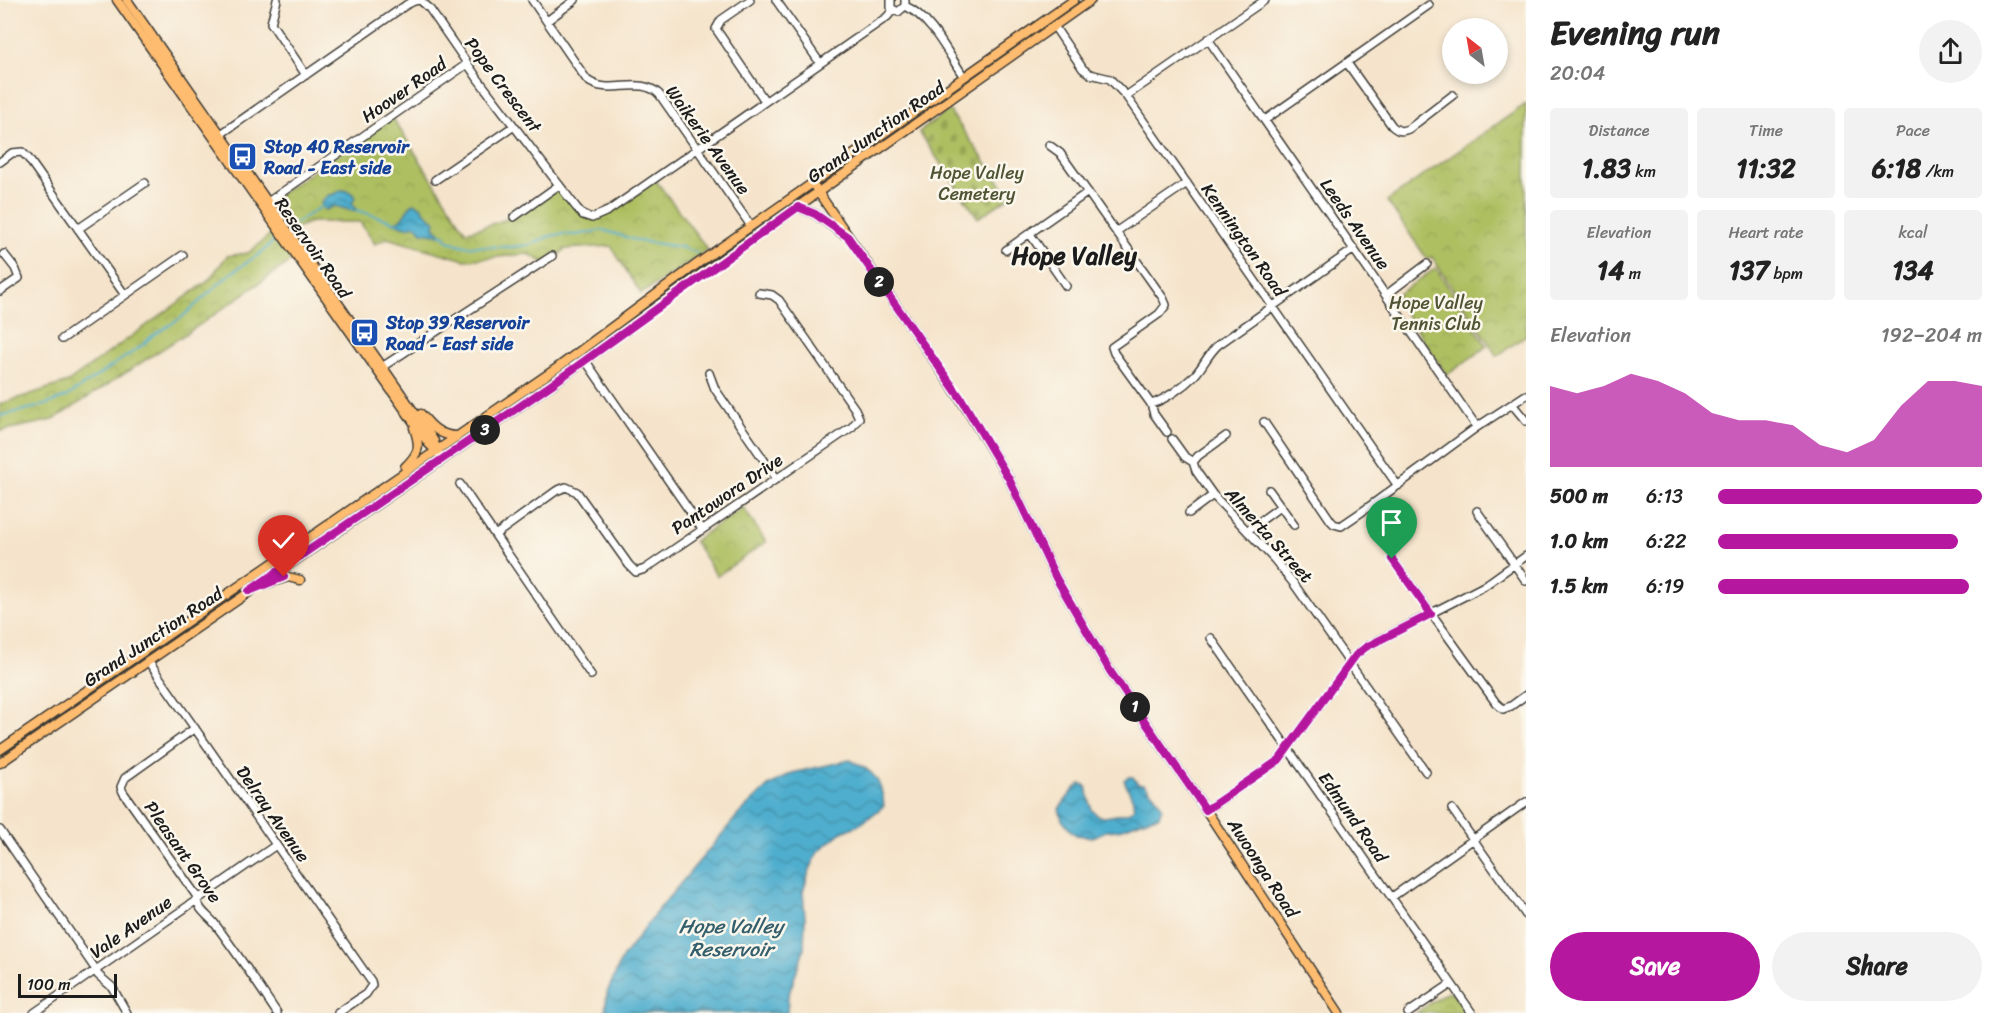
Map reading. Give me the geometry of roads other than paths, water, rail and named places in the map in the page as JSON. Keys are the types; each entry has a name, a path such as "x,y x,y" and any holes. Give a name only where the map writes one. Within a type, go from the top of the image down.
{"main road":[{"name":"Reservoir Road","path":"117,0 218,136 380,368 410,417 436,450"},
{"name":"Reservoir Road","path":"127,0 218,136"},
{"name":"Grand Junction Road","path":"0,750 557,368 696,264 1074,0"},
{"name":"Grand Junction Road","path":"0,763 585,360 1091,0"},
{"path":"1048,18 1054,26"},
{"path":"964,77 970,85"},
{"name":"Awoonga Road","path":"813,184 962,400 1009,479 1056,578 1110,671 1206,810 1339,1013"},
{"path":"798,207 815,214 848,237"},
{"path":"557,368 575,360 585,360 592,342"},
{"name":"Reservoir Road","path":"380,368 434,441 436,450"},
{"path":"394,385 439,432 447,436 457,436"},
{"path":"392,481 411,461 418,449 418,439 410,417"},
{"path":"436,450 442,459"},
{"path":"293,548 299,558"},
{"path":"284,555 290,564"},
{"path":"249,591 284,577 300,580"},
{"path":"142,652 148,661"},
{"path":"64,706 68,708 104,691"}],"street":[{"path":"277,0 271,23 306,75"},
{"name":"Pope Crescent","path":"218,136 406,5 420,0 429,8 467,64 583,214 592,218 600,215 696,149"},
{"name":"Waikerie Avenue","path":"532,0 587,80 595,86 603,88 645,86 659,94 751,226"},
{"path":"547,21 575,0"},
{"path":"750,0 721,20 716,29 765,101"},
{"path":"776,0 820,63"},
{"path":"890,0 893,10"},
{"path":"1126,96 1265,0"},
{"path":"893,10 902,11 905,3 916,10 964,77"},
{"path":"1265,120 1429,5"},
{"path":"696,149 893,10"},
{"name":"Kennington Road","path":"1054,26 1083,69 1090,74 1110,79 1126,96 1398,486"},
{"name":"Leeds Avenue","path":"1208,39 1477,427"},
{"path":"1347,63 1397,131 1403,132 1410,128 1453,95"},
{"name":"Hoover Road","path":"266,204 467,64"},
{"path":"435,180 514,126"},
{"path":"1049,145 1060,153 1117,231 1186,183"},
{"path":"0,162 12,153 22,152 28,158 125,295"},
{"path":"78,229 145,183"},
{"path":"514,217 559,185"},
{"path":"1006,250 1088,192"},
{"name":"Almerta Street","path":"1117,231 1166,305 1159,314 1112,347 1114,354 1151,404 1154,414 1185,457 1193,462 1196,471 1213,495 1274,559 1294,584 1426,772"},
{"path":"1030,234 1066,286"},
{"path":"1151,404 1189,380 1218,345 1354,249"},
{"path":"0,291 19,278 15,268 4,254"},
{"path":"63,339 183,255"},
{"path":"380,368 552,256"},
{"path":"1386,295 1427,264"},
{"name":"Pantowora Drive","path":"495,534 556,491 566,487 577,492 636,572 645,569 852,427 859,418 855,409 779,300 772,295 759,292"},
{"path":"585,360 702,529"},
{"path":"709,373 715,389 777,479"},
{"path":"1264,422 1334,524 1343,525 1477,427 1526,395"},
{"path":"1512,404 1526,421"},
{"path":"1193,462 1197,456 1226,436"},
{"path":"460,484 591,675"},
{"path":"1269,489 1294,525"},
{"path":"1189,513 1213,495"},
{"path":"1247,531 1281,506"},
{"path":"1477,512 1526,581"},
{"path":"1206,810 1279,760 1356,655 1366,647 1484,586 1526,556"},
{"path":"1392,559 1496,703 1503,709 1526,695"},
{"name":"Edmund Road","path":"1211,638 1472,1013"},
{"name":"Delray Avenue","path":"148,661 372,985 366,994 338,1013"},
{"name":"Pleasant Grove","path":"195,728 124,778 121,787 198,898 199,907 217,926 277,1013"},
{"path":"1392,897 1526,802"},
{"path":"1452,810 1526,915"},
{"path":"0,830 98,975 112,987 127,1013"},
{"name":"Vale Avenue","path":"34,1013 276,845"},
{"path":"1408,1013 1451,984"}],"water":[{"path":"341,190 354,195 352,204 356,210 335,206 325,210 321,205 322,201"},
{"path":"414,203 421,206 435,222 434,227 442,235 422,232 416,225 406,227 395,223"},
{"name":"Hope Valley Reservoir","path":"850,760 865,768 875,777 881,789 884,806 862,823 841,833 818,852 803,892 804,949 788,997 787,1013 605,1013 607,993 621,960 654,915 738,815 768,786 792,773"},
{"path":"1133,777 1138,784 1144,784 1158,799 1162,807 1159,816 1093,837 1076,835 1062,820 1059,809 1075,788 1081,784 1086,786 1092,810 1098,816 1128,813 1134,808 1124,780"}],"waterway":[{"path":"289,227 322,206"},
{"path":"356,210 398,223"},
{"path":"440,234 448,241 465,246 511,247 529,245 550,236 576,235 603,230 638,241 681,247 697,253"},
{"path":"0,416 45,405 66,397 181,318 230,274 262,252 280,235"}],"place":[{"name":"Stop 40 Reservoir Road - East side","path":"243,157"},
{"name":"Stop 39 Reservoir Road - East side","path":"365,333"}],"district":[{"name":"Hope Valley","path":"1074,256"}],"park label":[{"name":"Hope Valley Cemetery","path":"977,183"},
{"name":"Hope Valley Tennis Club","path":"1436,313"}]}
